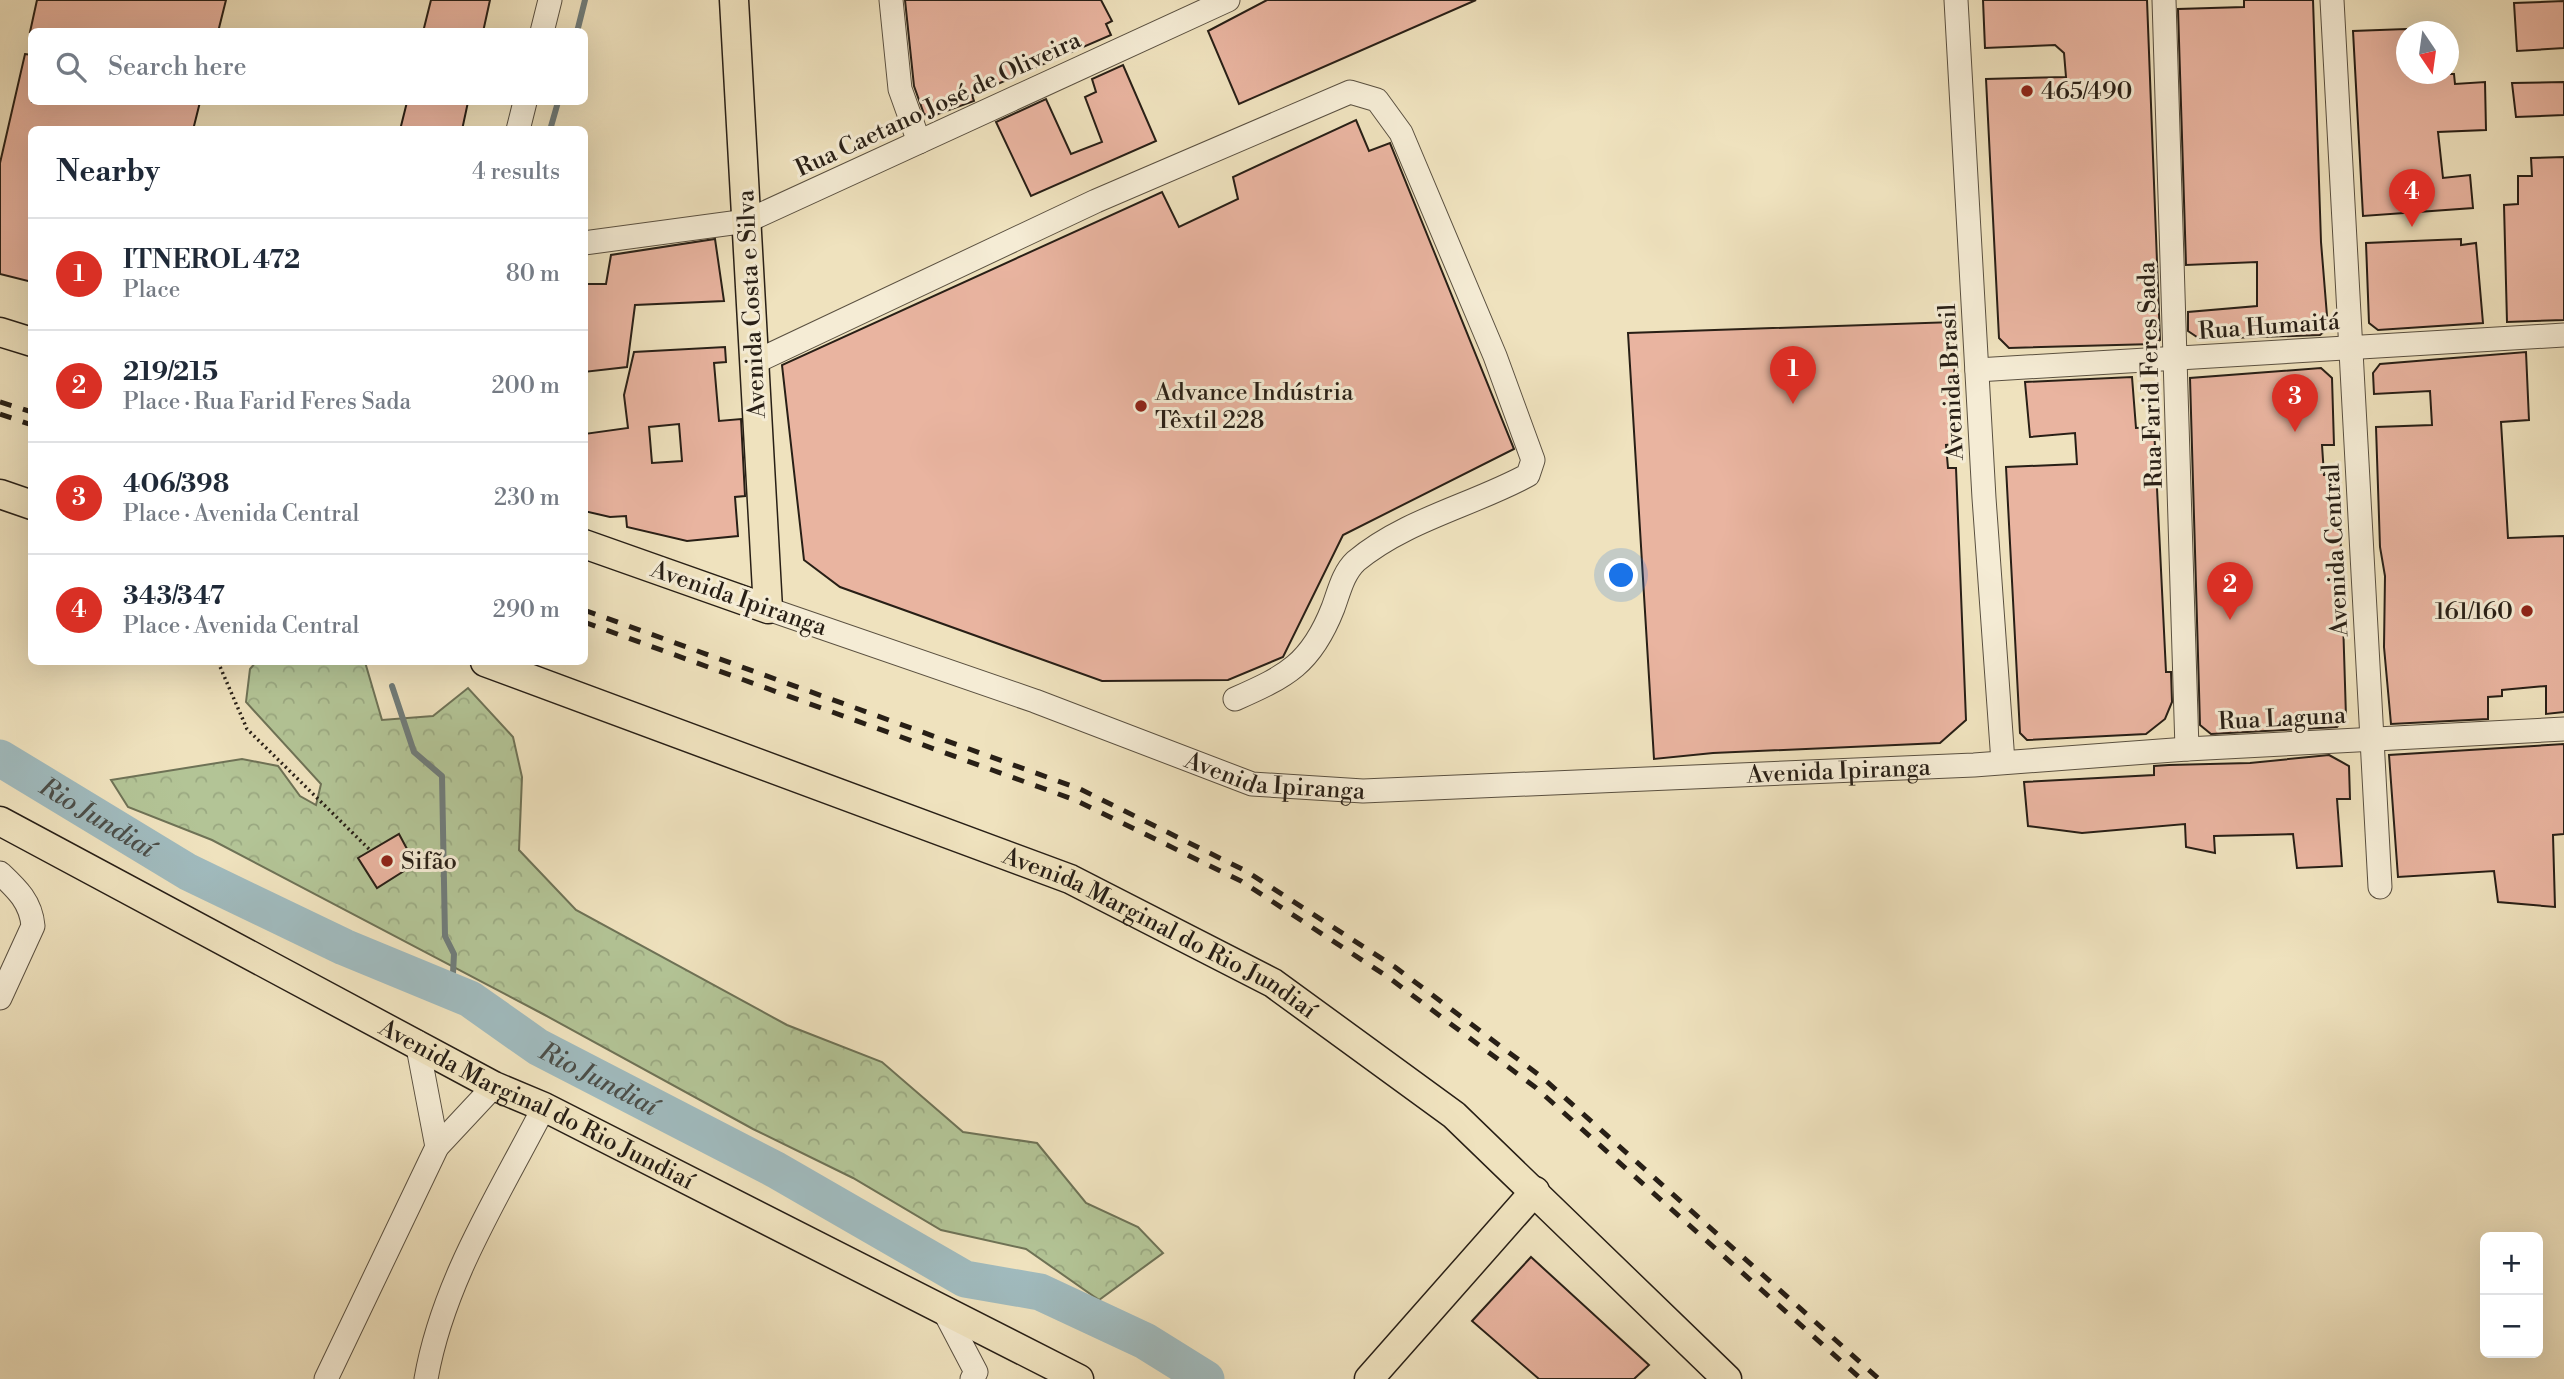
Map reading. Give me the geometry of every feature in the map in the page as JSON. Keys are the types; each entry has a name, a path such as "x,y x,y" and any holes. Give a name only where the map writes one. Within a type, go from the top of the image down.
{"main road":[{"name":"Avenida Costa e Silva","path":"734,0 768,608"},
{"path":"0,332 28,341"},
{"path":"0,494 28,504"},
{"name":"Avenida Ipiranga","path":"588,545 768,608"},
{"name":"Avenida Marginal do Rio Jundiaí","path":"493,665 1070,879 1273,984 1454,1115 1727,1379"},
{"name":"Avenida Marginal do Rio Jundiaí","path":"0,821 417,1042 494,1086 544,1107 1079,1379"},
{"path":"1369,1379 1535,1191"}],"street":[{"path":"543,28 550,0"},
{"path":"891,0 900,89 919,142"},
{"name":"Rua Caetano José de Oliveira","path":"588,242 747,220 1228,0"},
{"name":"Avenida Brasil","path":"1956,0 2003,762"},
{"name":"Rua Farid Feres Sada","path":"2164,0 2187,749"},
{"name":"Avenida Central","path":"2332,0 2380,887"},
{"path":"755,362 1096,201 1338,98 1350,93 1377,100 1401,133 1495,356 1533,460 1528,475 1500,491 1381,542 1353,563 1345,575 1332,612 1308,655 1294,670 1235,699"},
{"path":"519,126 524,105"},
{"name":"Rua Humaitá","path":"1977,370 2564,335"},
{"name":"Avenida Ipiranga","path":"768,608 1035,701 1252,784 1363,791 2003,762"},
{"name":"Rua Laguna","path":"2003,762 2187,749 2564,729"},
{"path":"0,873 22,893 32,913 33,926 0,998"},
{"path":"417,1042 437,1147"},
{"path":"326,1379 437,1147 494,1086"},
{"path":"426,1379 433,1338 449,1291 544,1107"},
{"path":"943,1311 980,1377"}],"path":[{"path":"219,665 247,729 371,850"}],"green space":[{"path":"253,665 366,665 382,720 433,716 468,688 513,737 522,777 519,850 576,910 787,1025 882,1062 963,1132 1037,1143 1086,1203 1138,1227 1163,1253 1099,1300 1026,1249 941,1230 853,1178 753,1129 543,1014 212,840 128,807 111,780 242,759 278,766 300,796 316,805 321,784 246,702 250,669"}],"building":[{"path":"37,0 226,0 219,28 31,28"},
{"path":"431,0 490,0 484,28 424,28"},
{"path":"905,0 1101,0 1112,21 1106,24 1111,35 972,95 974,101 930,117 924,114 914,86"},
{"path":"1267,0 1476,0 1239,104 1208,31"},
{"path":"1983,0 2147,0 2160,340 2154,344 2009,348 1999,338 1986,79 2066,77 2064,53 2055,45 1985,48"},
{"path":"2244,0 2313,0 2321,242 2328,328 2320,335 2200,339 2188,331 2188,312 2257,306 2257,262 2186,265 2178,9 2244,7"},
{"path":"2564,1 2564,48 2517,51 2514,3"},
{"path":"2396,29 2396,84 2485,82 2486,130 2438,132 2443,178 2470,175 2473,208 2363,216 2353,31"},
{"path":"25,54 28,54 28,105 199,105 194,126 28,126 28,281 0,274 0,163"},
{"path":"1123,65 1156,141 1031,196 996,122 1046,99 1071,154 1102,142 1085,97 1096,92 1092,79"},
{"path":"2564,82 2564,115 2516,117 2512,83"},
{"path":"406,105 467,105 463,126 401,126"},
{"name":"Advance Indústria Têxtil 228","path":"1356,120 1369,151 1390,143 1514,449 1343,535 1283,657 1228,680 1102,681 840,587 804,560 782,365 1162,192 1179,227 1238,199 1233,177"},
{"path":"2564,157 2564,320 2507,322 2504,205 2518,204 2518,176 2532,176 2531,158"},
{"path":"715,239 724,301 635,305 627,367 588,372 588,284 606,284 611,255"},
{"path":"2461,239 2461,245 2476,243 2483,323 2378,330 2369,323 2366,243"},
{"path":"1954,322 1955,444 1946,445 1948,468 1956,468 1966,720 1940,743 1713,753 1654,759 1628,333"},
{"path":"725,347 726,362 714,363 719,421 741,419 745,496 735,497 738,536 687,541 627,527 626,516 610,517 588,512 588,433 628,428 624,395 634,352","holes":["679,424 682,461 652,463 649,427"]},
{"path":"2526,352 2529,420 2501,422 2508,538 2564,536 2564,712 2546,714 2546,686 2502,690 2502,696 2488,697 2488,719 2391,724 2384,647 2385,576 2380,547 2376,427 2432,425 2430,391 2374,394 2373,373 2380,364"},
{"path":"2321,368 2332,378 2334,445 2322,445 2324,475 2335,475 2336,522 2340,522 2346,717 2337,727 2211,734 2200,725 2190,378"},
{"path":"2132,377 2136,428 2154,427 2166,672 2171,672 2172,702 2165,719 2146,734 2027,740 2020,733 2006,467 2077,464 2075,433 2030,437 2025,382"},
{"path":"2564,744 2564,834 2553,835 2555,907 2498,902 2494,871 2398,877 2389,755"},
{"path":"2329,755 2349,766 2350,799 2337,799 2342,866 2297,868 2293,834 2214,836 2215,853 2186,847 2185,824 2082,833 2028,826 2024,782 2154,775 2154,766 2250,763"},
{"name":"Sifão","path":"399,834 415,864 377,888 358,858"},
{"path":"1531,1257 1649,1365 1634,1379 1539,1379 1472,1321"}],"waterway":[{"path":"578,28 585,0"},
{"path":"551,126 557,105"},
{"path":"392,686 414,752 442,776 445,936 454,954 452,992"},
{"name":"Rio Jundiaí","path":"0,758 188,872 344,947 470,999 538,1047 776,1170 965,1279 1040,1292 1145,1341 1206,1379"}],"railway":[{"path":"0,402 28,411"},
{"path":"0,414 28,424"},
{"path":"588,611 1080,789 1246,871 1395,967 1543,1078 1879,1379"},
{"path":"588,623 1075,800 1241,881 1388,977 1535,1087 1861,1379"}],"place":[{"name":"465/490","path":"2027,91"},
{"name":"343/347","path":"2412,227"},
{"name":"ITNEROL 472","path":"1793,404"},
{"name":"Advance Indústria Têxtil 228","path":"1141,406"},
{"name":"406/398","path":"2295,432"},
{"name":"161/160","path":"2527,611"},
{"name":"219/215","path":"2230,620"},
{"name":"Sifão","path":"387,861"}]}
